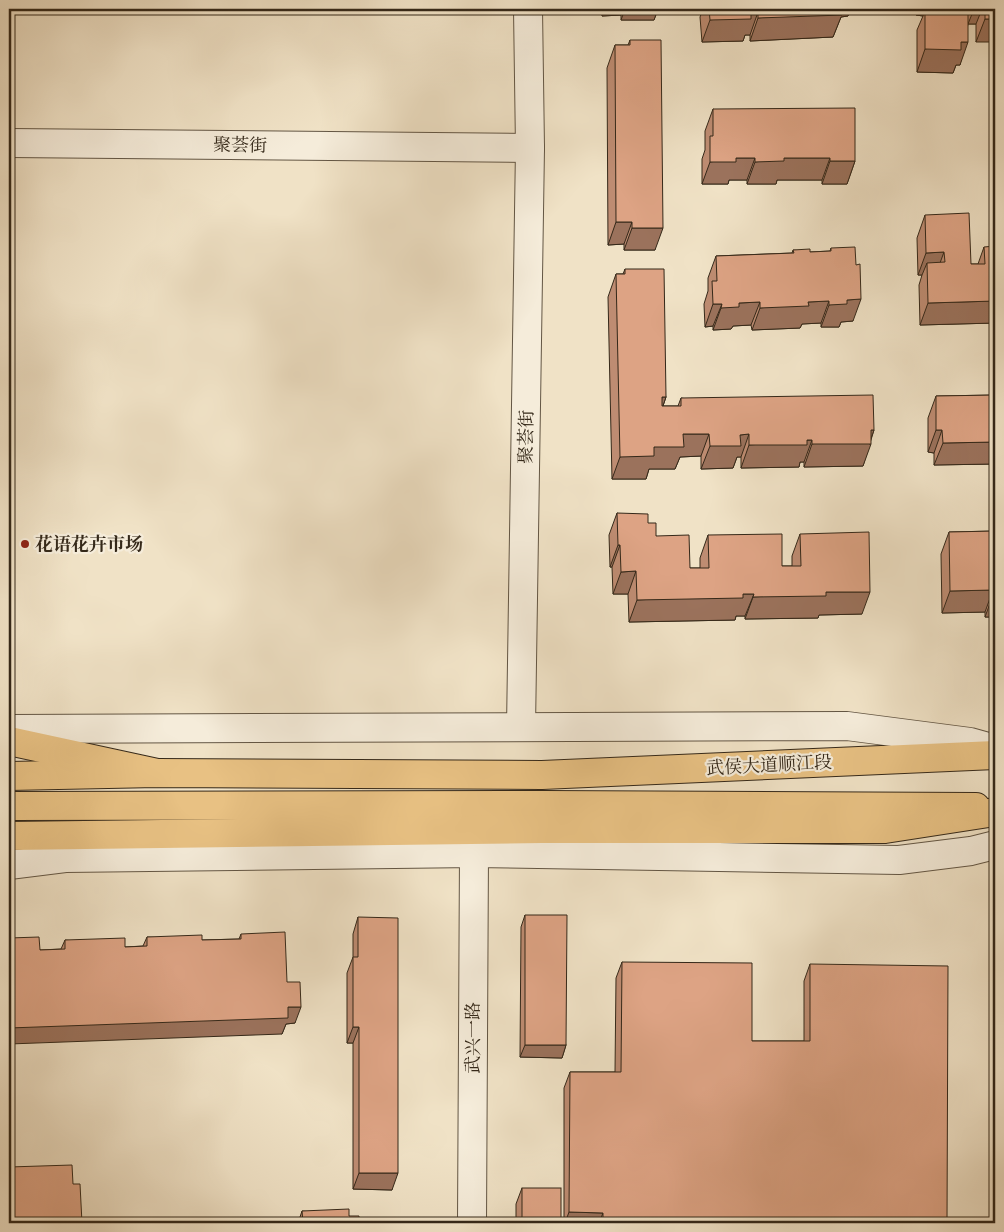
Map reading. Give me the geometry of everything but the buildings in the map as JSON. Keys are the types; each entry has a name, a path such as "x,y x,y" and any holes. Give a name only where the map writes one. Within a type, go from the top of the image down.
{"main road":[{"path":"9,741 157,773"},
{"name":"武侯大道顺江段","path":"157,773 542,775 995,755"},
{"path":"9,776 157,773"},
{"path":"9,806 544,817 885,829 995,812"},
{"path":"9,836 544,817 995,807"}],"street":[{"name":"聚荟街","path":"521,727 530,148 528,9"},
{"name":"聚荟街","path":"9,143 530,148"},
{"path":"9,729 847,726 970,742 995,749"},
{"path":"9,865 64,858 474,853 899,860 971,851 995,844"},
{"name":"武兴一路","path":"472,1223 474,853"}],"place":[{"name":"花语花卉市场","path":"25,544"}]}
